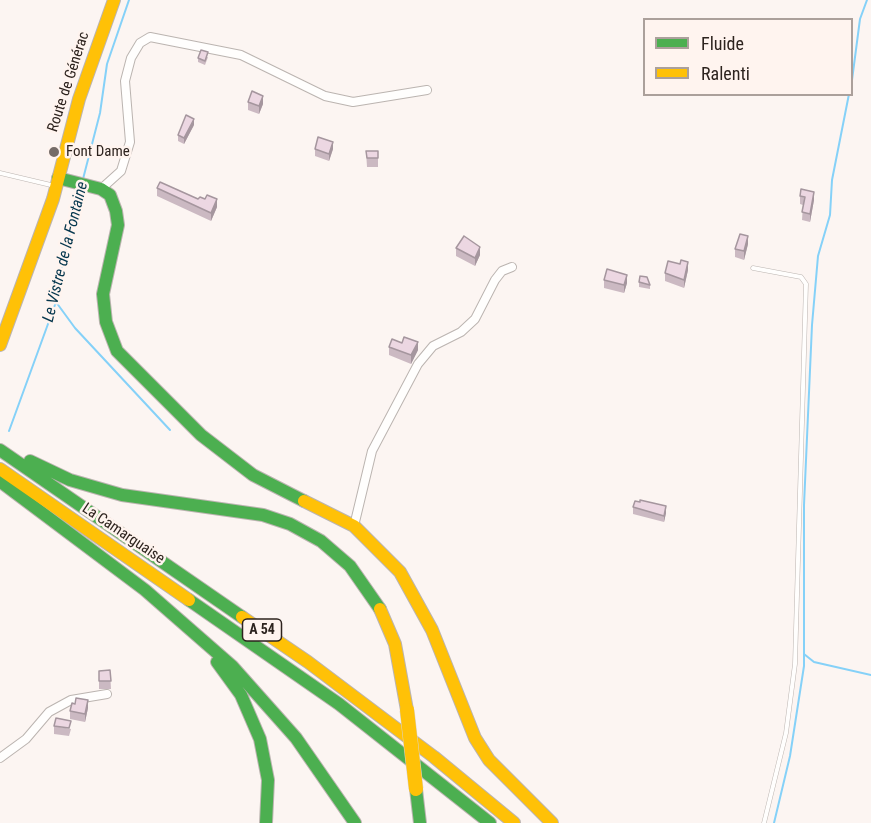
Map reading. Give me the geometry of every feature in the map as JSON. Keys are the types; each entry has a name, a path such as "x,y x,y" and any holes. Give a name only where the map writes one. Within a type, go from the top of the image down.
{"main road":[{"name":"Route de Générac","path":"0,345 62,182 79,99 114,0"},
{"path":"62,182 96,188 110,195 116,211 118,225 103,294 106,322 117,351 201,435 253,475 354,526 400,572 432,630 475,738 489,760 552,823"},
{"path":"0,442 54,473 85,485 141,498 252,512 290,524 321,541 350,566 380,608 395,644 420,823"},
{"name":"A 54","path":"0,450 308,662 417,744 514,823"},
{"name":"La Camarguaise","path":"0,469 228,625 378,734 490,823"},
{"path":"0,481 113,565 178,617 232,666 275,712 319,769 354,823"},
{"path":"178,617 228,676 255,724 267,774 266,823"}],"street":[{"path":"96,188 121,171 130,142 126,81 131,58 140,43 150,37 241,55 325,96 353,102 427,90"},
{"path":"354,526 372,451 418,364 434,346 461,332 475,319 495,280 502,272 512,267"},
{"path":"0,758 26,739 49,712 71,700 107,694"}],"lane":[{"path":"0,173 62,182"},
{"path":"753,268 801,278 806,285 795,664 786,733 764,823"}],"building":[{"path":"201,50 208,52 205,61 198,58"},
{"path":"252,91 263,96 259,106 248,102"},
{"path":"186,115 194,119 184,138 178,135"},
{"path":"318,137 333,142 329,154 315,149"},
{"path":"366,151 378,151 378,158 367,158"},
{"path":"160,182 198,199 200,197 205,199 207,195 217,199 211,213 157,188"},
{"path":"801,189 814,192 810,214 802,212 805,197 800,196"},
{"path":"740,234 748,236 744,251 735,249"},
{"path":"464,236 480,247 475,258 456,248"},
{"path":"681,260 688,262 684,280 665,273 668,261 680,264"},
{"path":"607,269 627,275 624,285 604,280"},
{"path":"640,276 647,277 650,285 639,282"},
{"path":"404,337 418,342 411,355 389,347 392,339 402,343"},
{"path":"640,500 666,506 664,516 633,507 635,501 640,502"},
{"path":"110,670 111,681 99,681 99,671"},
{"path":"76,698 88,700 85,714 70,711"},
{"path":"56,718 71,721 69,728 54,726"}],"waterway":[{"name":"Le Vistre de la Fontaine","path":"83,179 100,113 107,64 129,0"},
{"path":"853,72 860,19 867,0"},
{"path":"774,823 790,756 804,666 804,505 812,325 818,256 830,215 832,180 849,96"},
{"name":"Le Vistre de la Fontaine","path":"9,431 56,302 56,292 81,187"},
{"path":"56,302 75,328 170,430"},
{"path":"804,654 814,662 871,675"}],"traffic: fast":[{"path":"58,178 101,189 110,195 116,211 118,225 103,294 106,322 117,351 201,435 253,475 304,501"},
{"path":"0,450 242,617"},
{"path":"30,461 70,480 122,495 263,515 290,524 321,541 350,566 380,609"},
{"path":"1,482 145,590 232,666 296,738 355,823"},
{"path":"189,600 339,704 490,823"},
{"path":"217,662 241,695 260,739 268,780 266,823"},
{"path":"416,789 420,823"}],"traffic: slow":[{"path":"0,345 53,199 79,99 114,0"},
{"path":"0,469 189,600"},
{"path":"304,501 354,526 400,572 432,630 475,738 489,760 552,823"},
{"path":"380,609 395,644 407,710"},
{"path":"242,617 308,662 434,757 514,823"},
{"path":"407,710 416,789"}],"place":[{"name":"Font Dame","path":"54,152"}]}
